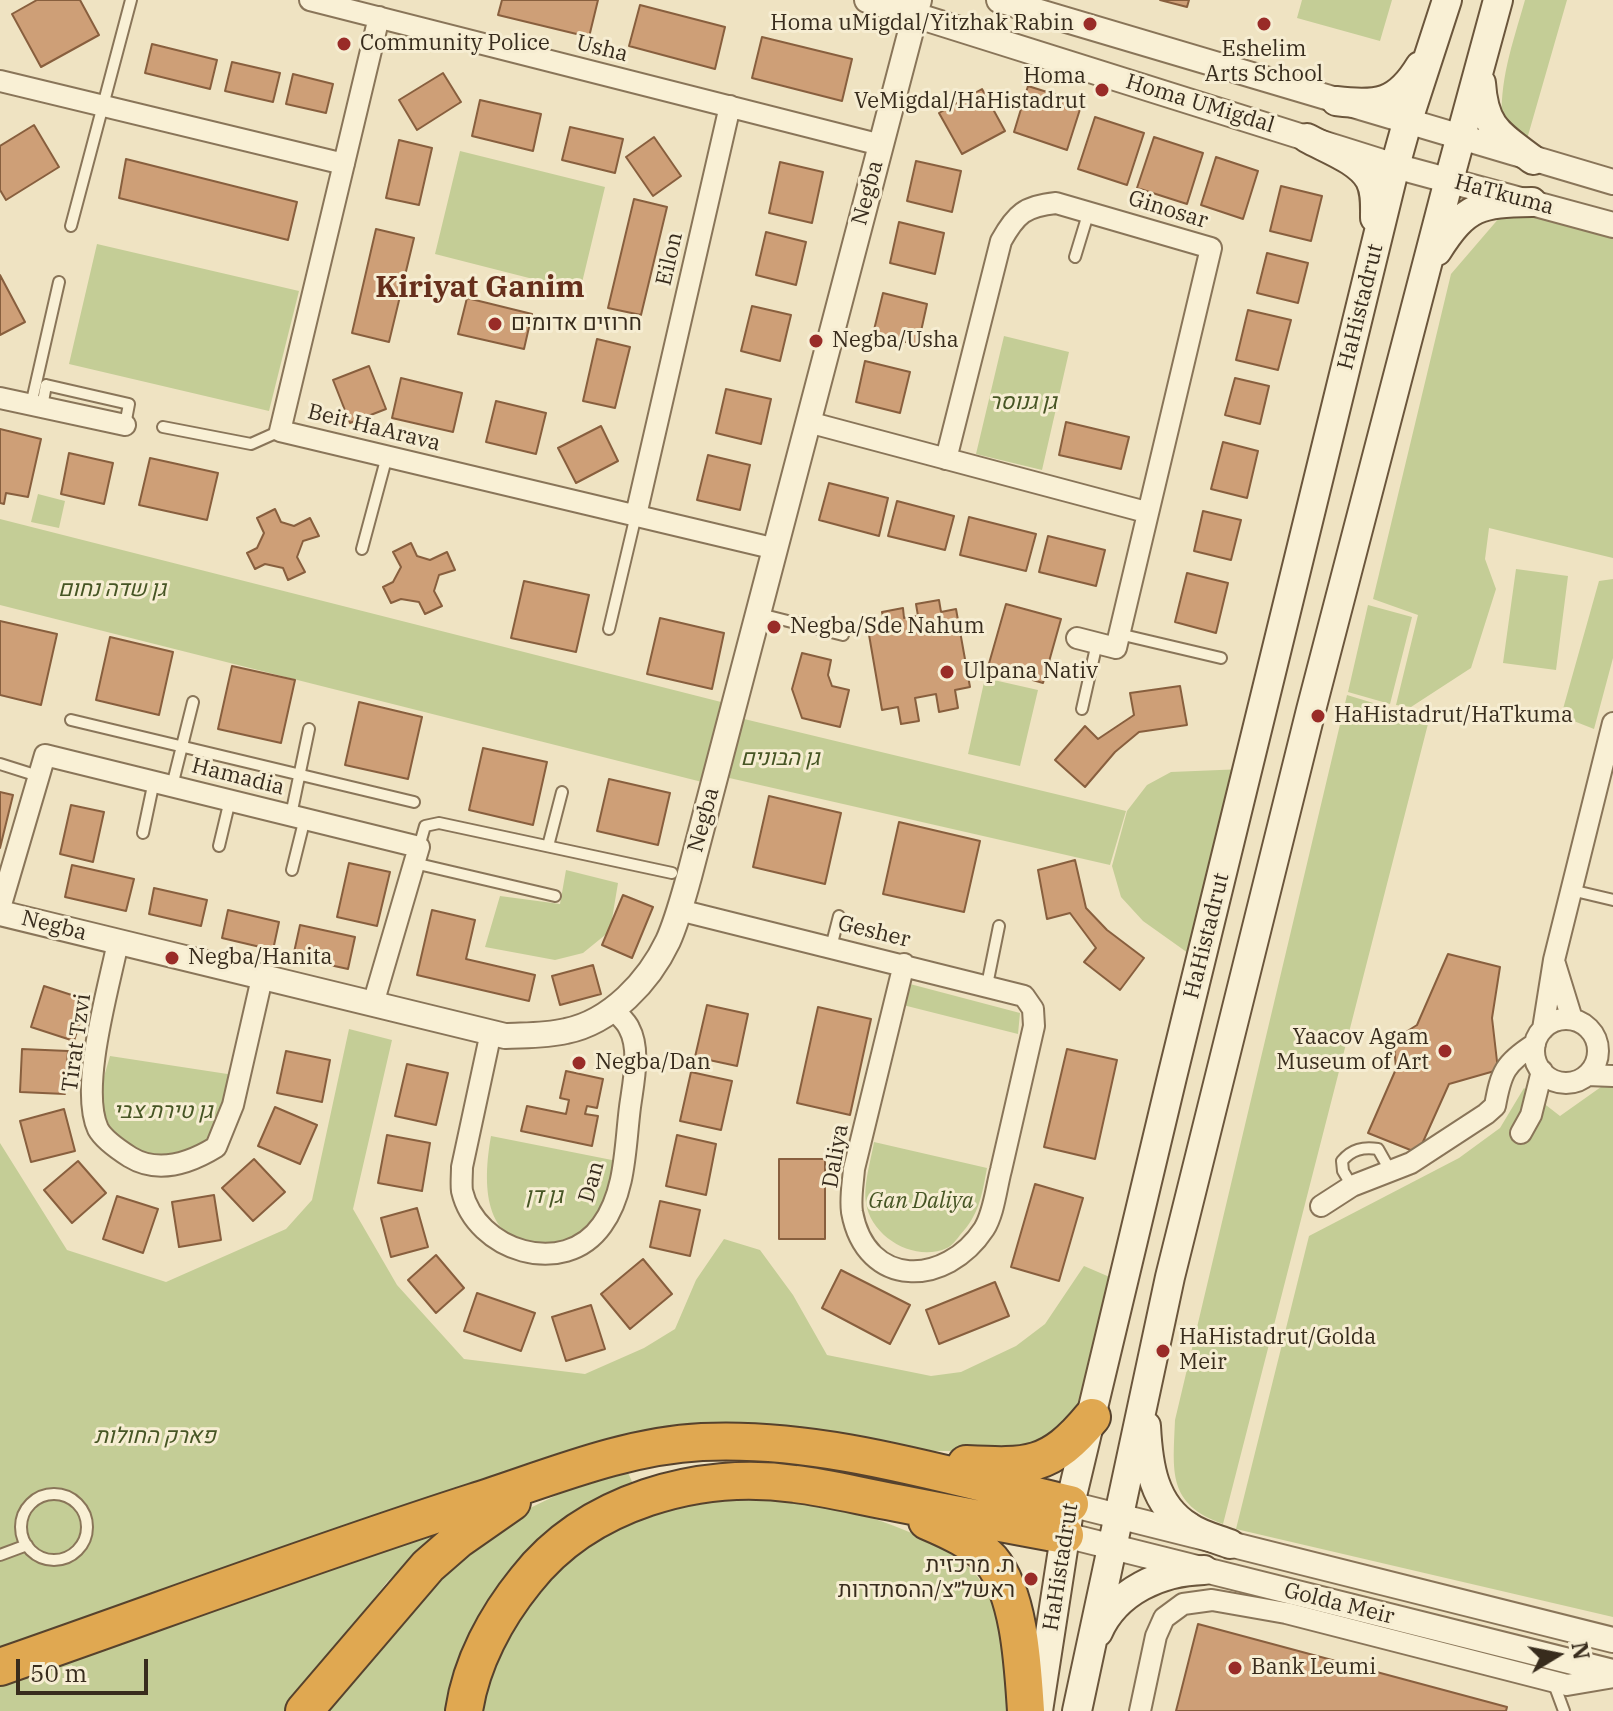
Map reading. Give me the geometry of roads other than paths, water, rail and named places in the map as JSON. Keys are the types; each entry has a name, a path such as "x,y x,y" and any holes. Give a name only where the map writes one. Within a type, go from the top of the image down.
{"highway":[{"path":"876,1460 1014,1466 1042,1461 1068,1443 1092,1417"},
{"path":"0,1667 333,1547 650,1448 722,1442 802,1445 876,1460 1068,1520"},
{"path":"304,1711 428,1566 459,1539 513,1501 589,1465"},
{"path":"464,1711 479,1659 491,1632 537,1565 578,1531 604,1515 661,1494 719,1483 794,1483 865,1497 1068,1520"},
{"path":"865,1497 958,1536 989,1557 998,1569 1013,1610 1026,1711"}],"main road":[{"path":"1336,101 1367,105 1382,102 1409,84 1432,45 1447,0"},
{"name":"HaHistadrut","path":"1077,1711 1170,1277 1426,268 1498,0"},
{"name":"HaHistadrut","path":"1038,1711 1068,1520 1092,1417 1395,166 1432,45"},
{"path":"1480,69 1485,114 1494,129 1533,160"},
{"path":"1307,138 1352,163 1370,179 1375,195 1372,262"},
{"path":"1426,268 1447,235 1470,212 1495,202 1532,202"},
{"path":"1145,1399 1148,1452 1156,1491 1172,1513 1189,1528 1230,1544"},
{"path":"1090,1652 1101,1627 1124,1597 1157,1579 1178,1572 1204,1570"}],"street":[{"name":"Usha","path":"310,0 881,145"},
{"name":"Homa UMigdal","path":"867,0 917,7 1395,166"},
{"name":"Homa UMigdal","path":"999,0 1407,123"},
{"name":"Negba","path":"0,910 262,978 505,1036 568,1031 592,1023 635,989 667,942 679,910 917,7"},
{"name":"Beit HaArava","path":"379,17 280,431 776,549"},
{"path":"0,81 344,164"},
{"name":"Eilon","path":"636,515 730,106"},
{"name":"HaTkuma","path":"1407,123 1613,182"},
{"name":"HaTkuma","path":"1395,166 1613,225"},
{"name":"Ginosar","path":"946,459 1001,241 1013,218 1036,205 1056,203 1211,248 1119,634"},
{"path":"0,398 125,425"},
{"path":"808,422 1146,512"},
{"path":"1087,640 1116,648 1119,634"},
{"path":"1563,1083 1526,1124 1540,1069 1539,1037 1554,960 1613,723"},
{"name":"Hamadia","path":"38,776 45,755 298,816 417,855"},
{"path":"0,910 38,776"},
{"path":"373,1004 417,855"},
{"name":"Gesher","path":"679,910 1024,996 1033,1009 1034,1026"},
{"name":"Tirat Tzvi","path":"118,942 99,1032 91,1088 92,1106 99,1130 115,1148 148,1165 168,1166 186,1162 216,1147 233,1105 262,978"},
{"path":"1554,960 1572,1019"},
{"name":"Daliya","path":"904,964 854,1169 852,1193 852,1213 860,1234 869,1250 882,1262 915,1273 949,1264 965,1253 986,1225 1034,1026"},
{"name":"Dan","path":"491,1032 462,1167 461,1189 473,1217 491,1236 519,1250 561,1252 578,1247 600,1228 611,1211 620,1187 635,1054 630,1029 613,1009"},
{"path":"1321,1206 1352,1186 1411,1163 1486,1114 1495,1106 1497,1085 1503,1072 1518,1055 1562,1019 1572,1019 1589,1028 1605,1048 1587,1075"},
{"path":"1503,1072 1526,1065 1540,1069 1548,1077 1563,1083 1587,1075 1613,1076"},
{"name":"Golda Meir","path":"1068,1520 1118,1516 1605,1636"},
{"name":"Golda Meir","path":"1068,1520 1111,1546 1613,1674"},
{"path":"1243,1580 1286,1613"},
{"path":"1140,1711 1156,1636 1164,1618 1183,1604 1212,1600 1286,1613 1567,1685 1613,1674"}],"lane":[{"path":"71,226 131,0"},
{"path":"1075,257 1089,211"},
{"path":"36,406 59,282"},
{"path":"163,427 251,444 280,431"},
{"path":"362,549 387,456"},
{"path":"609,629 636,515"},
{"path":"756,614 843,635"},
{"path":"1119,634 1221,658"},
{"path":"1082,709 1087,640"},
{"path":"143,833 182,746 193,702"},
{"path":"71,720 414,802"},
{"path":"292,870 299,775 309,729"},
{"path":"0,764 38,776"},
{"path":"548,846 562,792"},
{"path":"219,846 230,800"},
{"path":"555,896 417,855 425,826 439,823 672,873"},
{"path":"1571,890 1613,900"},
{"path":"831,947 839,916"},
{"path":"987,985 999,926"},
{"path":"1352,1186 1343,1171 1342,1161 1349,1152 1365,1147 1378,1149 1391,1172"},
{"path":"48,1495 69,1498 84,1514 86,1535 75,1553 65,1558 43,1559 27,1545 22,1535 24,1514 38,1499 48,1495"},
{"path":"0,1555 27,1545"},
{"path":"1553,1682 1564,1711"}],"place":[{"name":"Homa uMigdal/Yitzhak Rabin","path":"1090,24"},
{"name":"Eshelim Arts School","path":"1264,24"},
{"name":"Community Police","path":"344,44"},
{"name":"Homa VeMigdal/HaHistadrut","path":"1102,90"},
{"name":"חרוזים אדומים","path":"495,324"},
{"name":"Negba/Usha","path":"816,341"},
{"name":"Negba/Sde Nahum","path":"774,627"},
{"name":"Ulpana Nativ","path":"947,672"},
{"name":"HaHistadrut/HaTkuma","path":"1318,716"},
{"name":"Negba/Hanita","path":"172,958"},
{"name":"Yaacov Agam Museum of Art","path":"1445,1051"},
{"name":"Negba/Dan","path":"579,1063"},
{"name":"HaHistadrut/Golda Meir","path":"1163,1351"},
{"name":"ת. מרכזית ראשל״צ/ההסתדרות","path":"1031,1579"},
{"name":"Bank Leumi","path":"1235,1668"}],"district":[{"name":"Kiriyat Ganim","path":"480,288"}],"park label":[{"name":"גן גנוסר","path":"1023,403"},
{"name":"גן שדה נחום","path":"112,590"},
{"name":"גן הבונים","path":"780,759"},
{"name":"גן טירת צבי","path":"163,1112"},
{"name":"גן דן","path":"544,1197"},
{"name":"Gan Daliya","path":"921,1202"},
{"name":"פארק החולות","path":"155,1437"}]}
